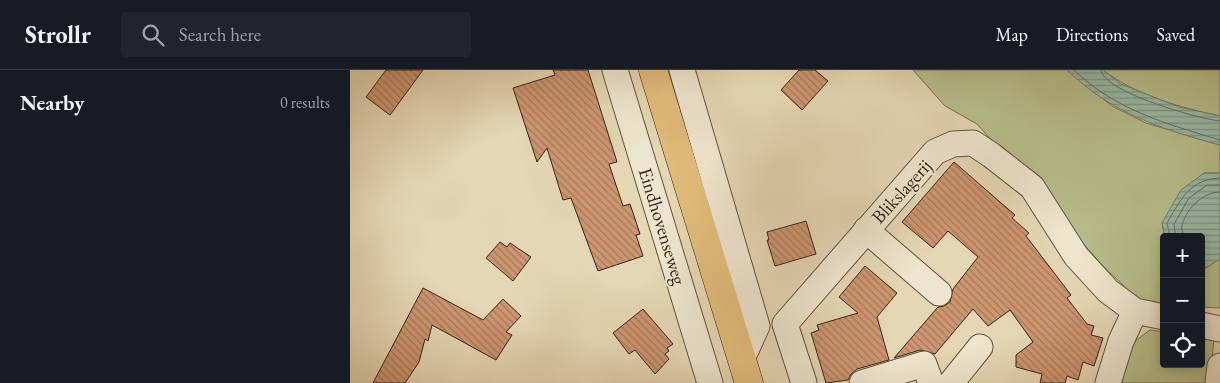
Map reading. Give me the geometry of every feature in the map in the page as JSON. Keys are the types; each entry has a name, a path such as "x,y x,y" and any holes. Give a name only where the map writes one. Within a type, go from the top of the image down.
{"main road":[{"name":"Eindhovenseweg","path":"653,70 746,371"}],"street":[{"name":"Eindhovenseweg","path":"615,70 710,383"},
{"path":"682,70 757,326 785,324 804,383"},
{"name":"Blikslagerij","path":"785,324 935,152 954,144 973,143 992,155 1032,187 1076,256 1108,291 1135,311 1160,316"},
{"path":"866,230 940,292"},
{"path":"1108,383 1120,342 1135,311"},
{"name":"Eindhovenseweg","path":"746,371 757,326"},
{"path":"1205,326 1220,329"},
{"path":"951,383 980,347"},
{"path":"862,383 924,364 931,383"},
{"path":"1218,383 1220,366"}],"shaded area":[{"path":"913,70 1067,70 1112,106 1146,123 1220,145 1220,173 1204,173 1162,223 1164,233 1160,233 1160,306 1145,306 1102,265 977,124 945,106"},
{"path":"1103,70 1220,70 1220,116 1189,109 1144,94"},
{"path":"1220,259 1220,308 1205,307 1205,268"},
{"path":"1150,330 1160,331 1160,368 1205,368 1205,337 1214,338 1210,383 1117,383 1128,346"}],"water":[{"path":"1067,70 1103,70 1121,84 1179,107 1220,116 1220,145 1177,133 1138,118 1101,98"},
{"path":"1204,173 1220,173 1220,259 1205,268 1205,233 1164,233 1162,223 1181,190"}],"building":[{"path":"386,70 423,70 390,115 366,97"},
{"path":"553,70 588,70 617,162 609,164 623,206 630,204 640,234 636,235 643,256 598,271 571,198 563,200 547,148 537,162 513,88 555,75"},
{"path":"799,70 815,70 828,81 802,110 781,90"},
{"path":"954,162 1015,215 1012,218 1029,233 1026,236 1071,295 1067,298 1087,324 1094,326 1091,335 1103,338 1094,366 1083,362 1078,380 1067,376 1065,383 1040,383 1042,374 1016,367 1016,355 1033,342 1010,310 988,326 973,309 935,354 920,350 894,358 938,307 950,302 953,289 978,257 948,231 933,248 902,222"},
{"path":"806,221 816,254 775,266 767,240 769,240 767,232"},
{"path":"500,242 507,247 510,243 531,257 513,281 486,258"},
{"path":"865,266 897,293 877,317 889,360 857,369 848,380 826,383 811,333 819,330 817,325 858,313 839,297"},
{"path":"423,288 483,320 503,299 521,316 506,332 512,335 496,360 432,325 428,341 425,339 419,362 405,383 373,383"},
{"path":"643,309 673,344 667,348 669,351 665,354 669,359 655,374 635,350 629,354 613,333"}]}
